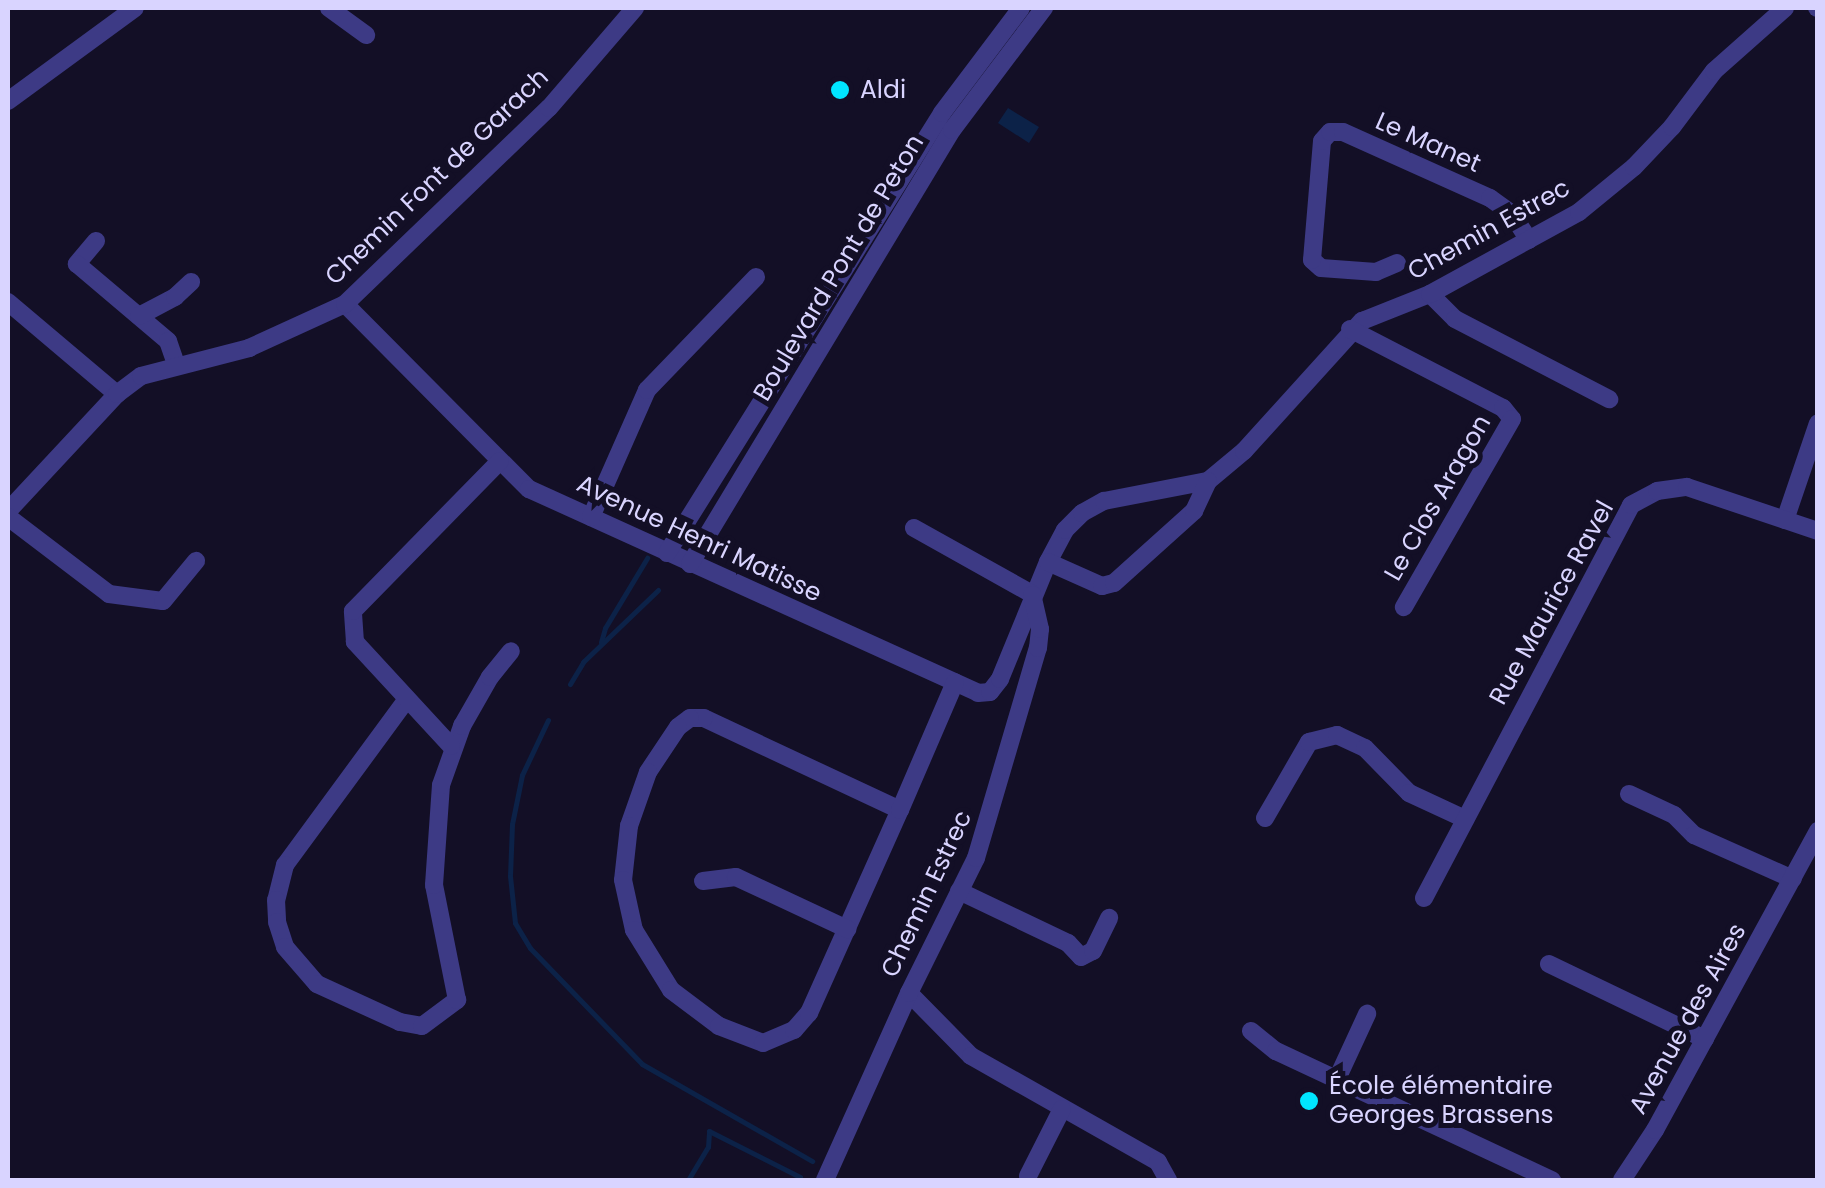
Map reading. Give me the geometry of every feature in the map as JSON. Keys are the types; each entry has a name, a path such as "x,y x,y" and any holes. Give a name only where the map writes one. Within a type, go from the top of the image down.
{"street":[{"path":"8,101 135,8"},
{"path":"329,8 366,35"},
{"name":"Chemin Font de Garach","path":"8,514 116,394 141,376 248,348 345,304 549,108 635,8"},
{"name":"Boulevard Pont de Peton","path":"666,553 942,113 1021,8"},
{"name":"Boulevard Pont de Peton","path":"690,564 952,130 1044,8"},
{"name":"Chemin Estrec","path":"1048,562 1102,586 1114,584 1194,511 1208,481 1244,451 1350,330 1362,320 1430,294 1578,212 1634,167 1672,127 1714,70 1784,8"},
{"path":"8,110 41,79"},
{"name":"Le Manet","path":"1397,263 1376,272 1322,268 1312,260 1322,142 1330,132 1343,132 1490,198 1512,214 1529,240"},
{"path":"96,241 77,264 168,340 176,364"},
{"path":"591,518 646,390 756,277"},
{"path":"139,316 174,297 190,282"},
{"path":"1430,294 1456,319 1609,399"},
{"path":"8,302 116,394"},
{"name":"Avenue Henri Matisse","path":"345,304 529,489 978,693 990,692 1000,680 1032,594"},
{"name":"Le Clos Aragon","path":"1350,330 1503,408 1512,419 1404,607"},
{"path":"1785,520 1818,422"},
{"path":"451,746 355,642 353,611 500,461"},
{"path":"914,528 1032,594 1065,530 1082,513 1104,500 1208,481"},
{"name":"Rue Maurice Ravel","path":"1424,898 1632,505 1658,491 1687,487 1818,531"},
{"path":"8,514 109,594 163,601 196,561"},
{"name":"Chemin Estrec","path":"825,1180 909,993 976,858 1038,648 1040,630 1032,594"},
{"path":"407,699 286,864 276,900 285,947 298,967 338,996 411,1026 422,1026 457,1000 442,945 434,885 441,784 451,746 490,677 511,652"},
{"path":"900,810 704,718 690,718 678,727 648,772 624,852 634,930 651,962 694,1010 762,1043 778,1040 809,1013 900,810 955,682"},
{"path":"1264,818 1309,742 1337,735 1366,748 1409,793 1465,819"},
{"path":"1629,794 1674,815 1694,835 1793,879"},
{"name":"Avenue des Aires","path":"1622,1180 1705,1039 1818,831"},
{"name":"Avenue des Aires","path":"1793,879 1818,848"},
{"path":"703,881 736,876 847,928"},
{"path":"959,891 1068,943 1081,957 1093,951 1109,918"},
{"path":"1549,964 1705,1039"},
{"path":"909,993 971,1056 1158,1162 1168,1180"},
{"path":"1336,1079 1367,1014"},
{"path":"1251,1031 1276,1051 1552,1180"},
{"path":"1028,1176 1062,1109"}],"water":[{"path":"1008,108 1039,127 1029,143 998,123"}],"waterway":[{"path":"601,642 605,628 647,558"},
{"path":"570,684 583,662 658,590"},
{"path":"548,720 522,775 512,824 510,876 515,923 530,948 642,1064 812,1161"},
{"path":"688,1180 708,1147 709,1131 800,1177"}],"place":[{"name":"Aldi","path":"840,90"},
{"name":"École élémentaire Georges Brassens","path":"1309,1101"}]}
